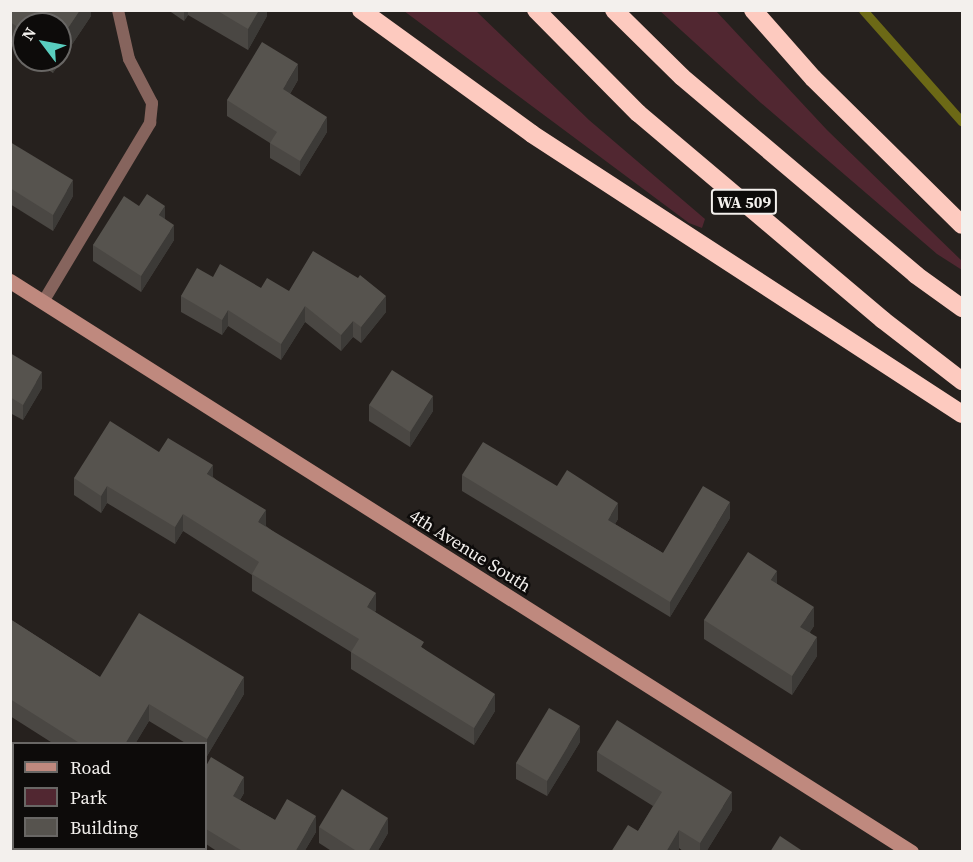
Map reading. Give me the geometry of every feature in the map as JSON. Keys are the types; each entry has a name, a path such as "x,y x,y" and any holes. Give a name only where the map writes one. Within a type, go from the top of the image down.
{"highway":[{"path":"361,10 532,134 963,414"},
{"name":"WA 509","path":"536,10 638,113 883,320 963,381"},
{"name":"WA 509","path":"614,10 682,77 916,275 963,308"},
{"path":"753,10 813,78 963,225"}],"street":[{"name":"4th Avenue South","path":"10,281 911,852"}],"lane":[{"path":"43,302 150,123 152,103 129,59 118,10"}],"green space":[{"path":"404,11 476,11 589,120 705,219 702,228 689,223"},
{"path":"660,11 716,11 827,130 962,261 962,270 937,254 761,103"}],"building":[{"path":"10,10 80,10 72,22 72,12 12,12 12,23"},
{"path":"216,10 259,10 248,29"},
{"path":"262,42 298,64 283,89 327,117 300,161 270,143 277,132 227,100"},
{"path":"10,142 73,180 53,215 10,188"},
{"path":"147,194 165,206 159,215 174,225 141,276 93,245 124,196 139,206"},
{"path":"313,251 358,278 360,275 386,296 361,327 353,321 341,335 305,306 281,344 228,310 222,320 181,296 197,268 213,277 220,264 261,288 267,278 289,291"},
{"path":"10,353 42,372 23,405 10,397"},
{"path":"392,370 433,396 410,432 369,405"},
{"path":"110,421 159,452 168,438 213,465 207,474 266,510 258,522 376,593 367,607 424,642 421,647 495,694 474,728 351,652 359,639 252,574 259,562 183,514 175,527 107,486 101,496 74,478"},
{"path":"483,442 557,486 567,470 618,503 608,520 663,553 703,486 730,502 670,602 462,475"},
{"path":"748,552 777,571 771,580 814,607 800,627 817,637 792,676 704,620"},
{"path":"139,613 244,677 207,739 149,704 126,742 78,742 10,699 10,619 100,677"},
{"path":"549,708 580,726 547,781 516,763"},
{"path":"617,720 732,792 700,843 679,830 666,852 611,852 628,825 638,831 662,792 597,752"},
{"path":"211,757 244,777 233,796 275,820 287,799 316,816 295,852 244,852 207,830 207,764"},
{"path":"342,789 388,818 368,852 358,852 319,827"},
{"path":"780,836 804,852 770,852"}],"waterway":[{"path":"863,10 962,122"}]}
